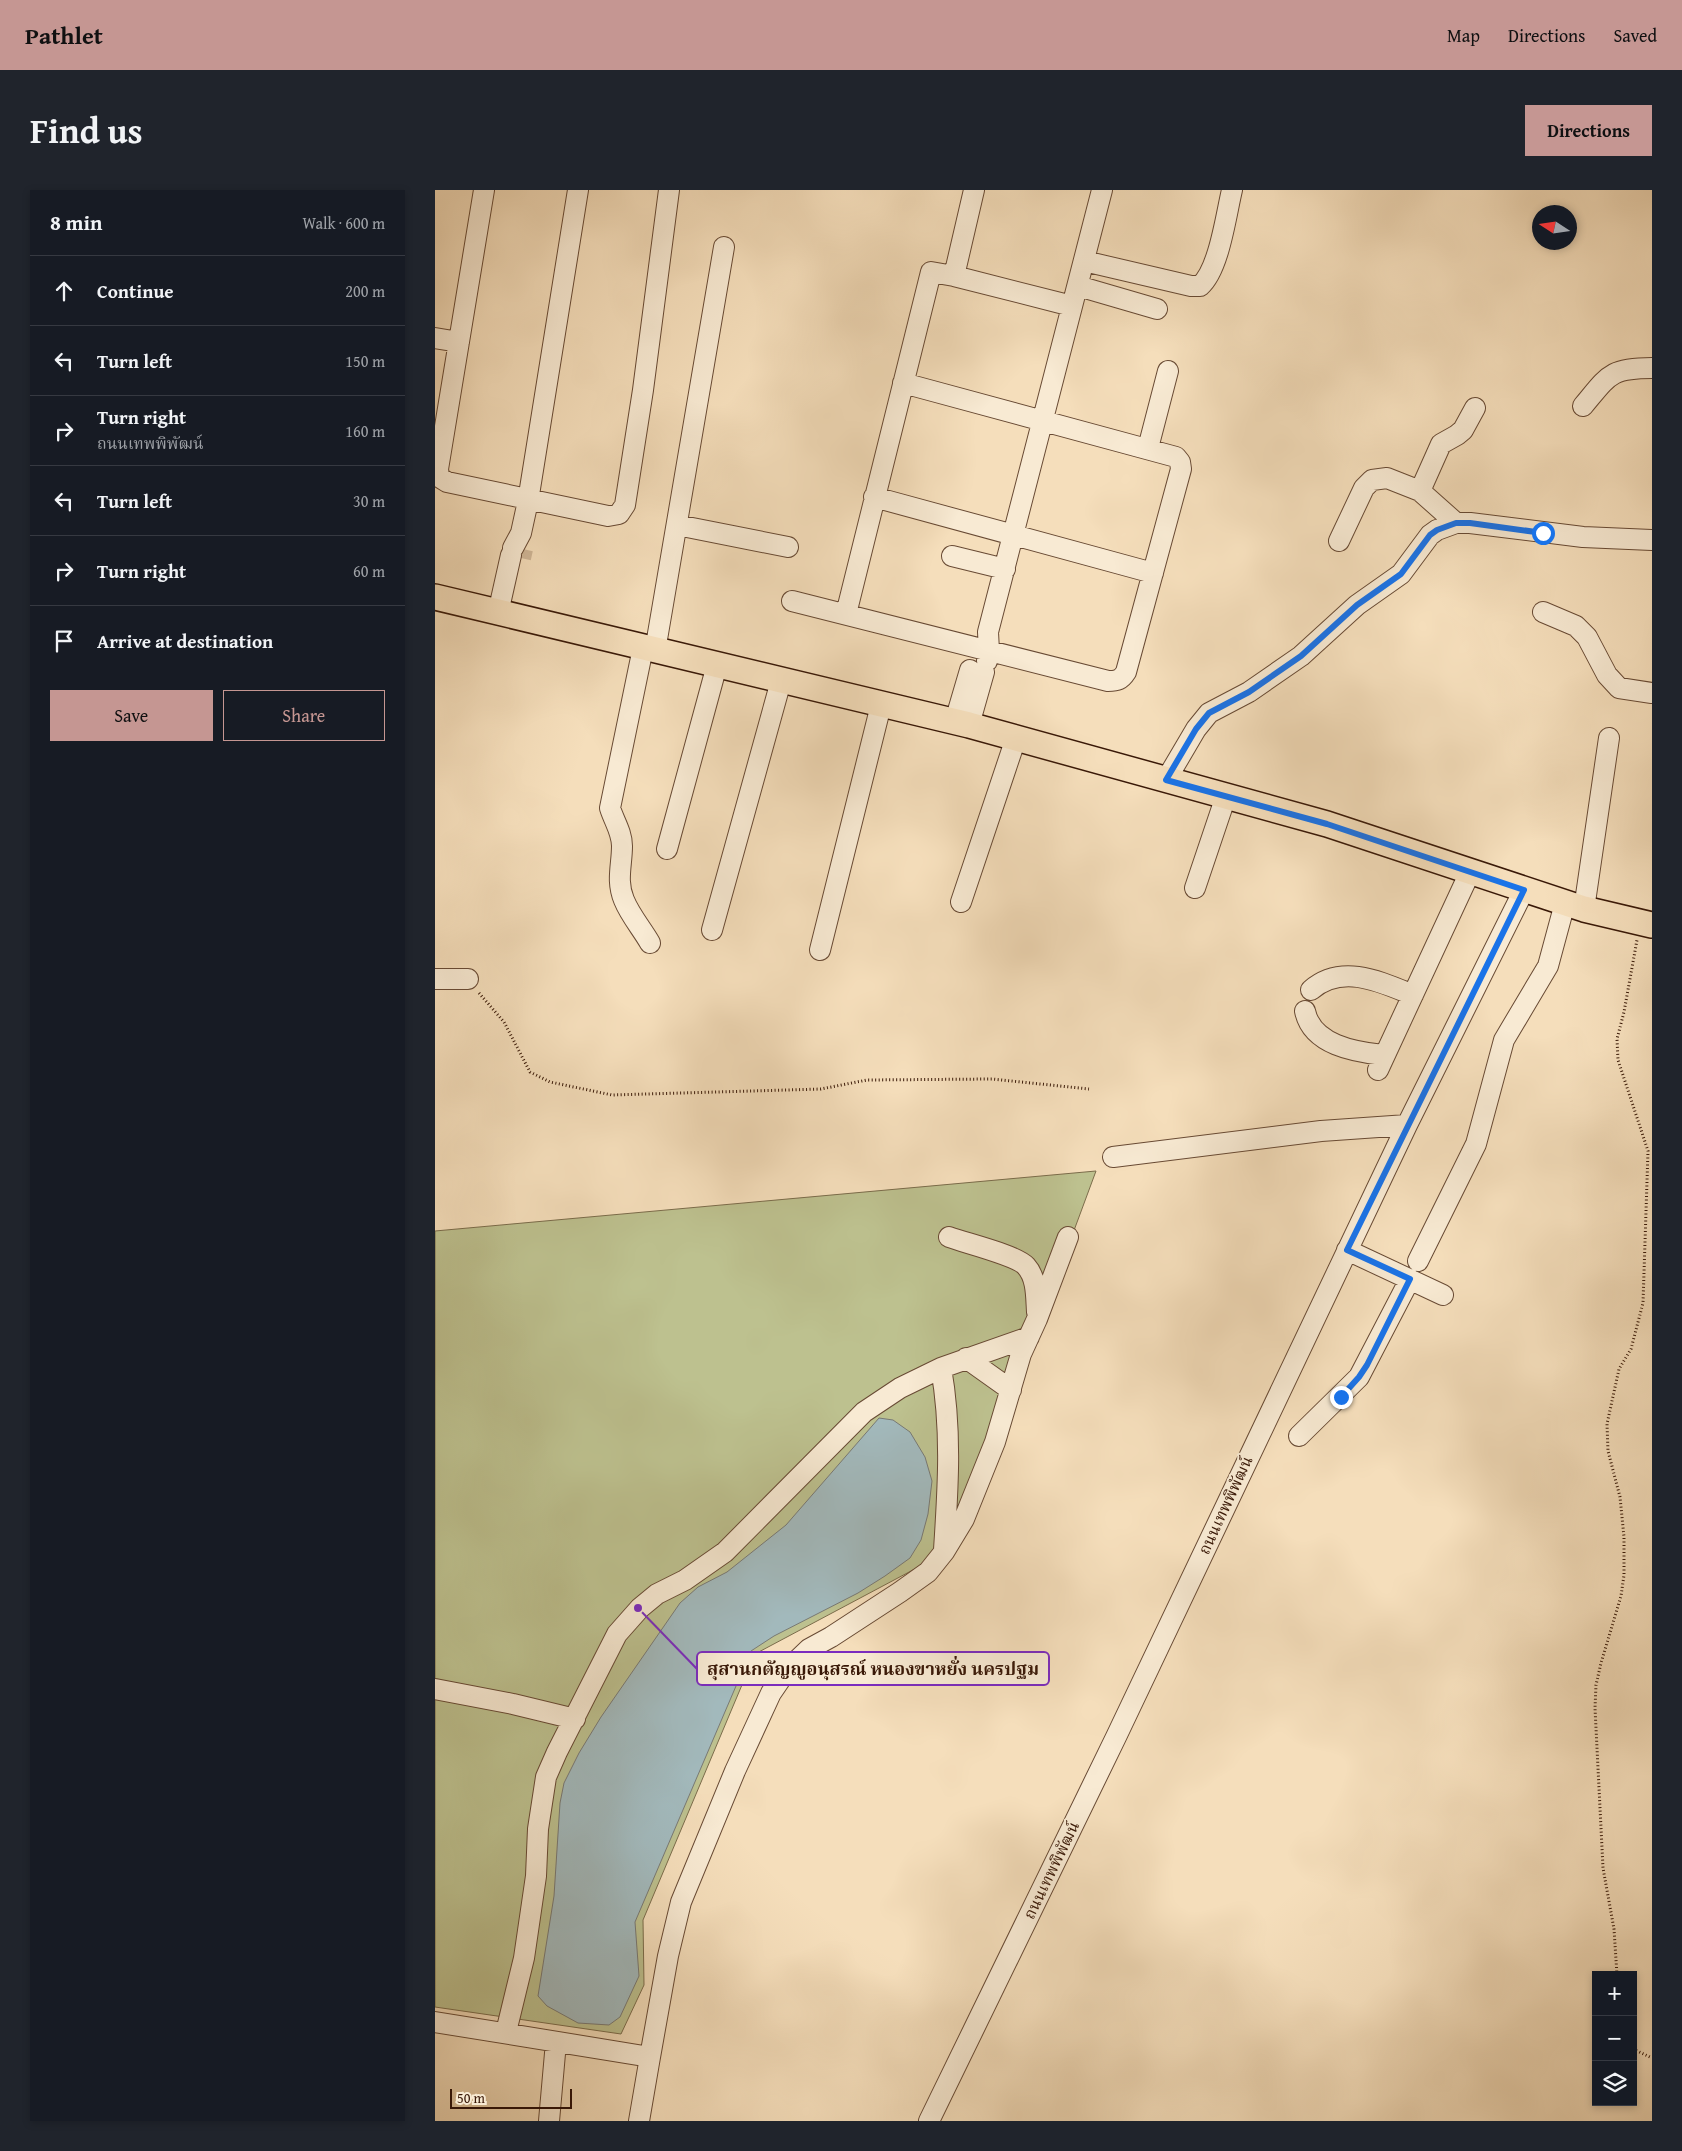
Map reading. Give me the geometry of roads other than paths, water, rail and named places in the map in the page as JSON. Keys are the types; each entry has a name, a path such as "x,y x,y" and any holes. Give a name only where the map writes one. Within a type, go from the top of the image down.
{"main road":[{"path":"435,597 962,723 1327,824 1574,906 1646,924"}],"street":[{"path":"484,190 439,477 447,482 529,501 608,516 619,514 625,505 643,390 669,190"},
{"path":"503,614 529,501 578,190"},
{"path":"954,276 974,190"},
{"path":"962,723 1005,569 1102,190"},
{"path":"1084,261 1191,286 1201,286 1208,279 1214,266 1232,190"},
{"path":"650,943 624,900 619,878 622,845 620,831 610,808 677,526 724,248"},
{"path":"846,614 931,272 954,276 1072,306"},
{"path":"1077,286 1157,309"},
{"path":"435,338 459,342"},
{"path":"1583,406 1603,382 1615,373 1628,368 1652,368"},
{"path":"1147,448 1168,371"},
{"path":"792,601 846,614 981,656 1108,681 1122,679 1126,672 1181,469 1180,462 1176,457 1147,448 903,383"},
{"path":"1420,491 1441,444 1463,430 1475,408"},
{"path":"1339,541 1364,488 1372,480 1387,478 1420,491 1456,523"},
{"path":"874,498 1153,572"},
{"path":"1166,780 1196,729 1209,713 1249,692 1301,656 1357,605 1401,574 1430,535 1437,530 1456,523 1470,523 1583,537 1652,540"},
{"path":"677,526 788,546"},
{"path":"952,556 1005,569"},
{"path":"1543,612 1576,626 1587,636 1607,675 1619,688 1652,693"},
{"path":"667,848 717,665"},
{"path":"712,930 781,681"},
{"path":"820,950 881,705"},
{"path":"961,902 1016,738"},
{"path":"1418,1261 1476,1144 1503,1040 1548,966 1574,906 1609,738"},
{"path":"1195,888 1226,796"},
{"path":"1305,1010 1307,1018 1315,1030 1330,1041 1380,1062 1471,872"},
{"name":"ถนนเทพพิพัฒน์","path":"929,2121 1116,1737 1407,1125 1524,890"},
{"path":"1311,990 1327,979 1341,975 1363,977 1381,982 1413,995"},
{"path":"435,979 468,979"},
{"path":"1113,1157 1321,1131 1407,1125"},
{"path":"639,2121 668,1956 681,1902 735,1771 771,1693 786,1672 809,1649 901,1592 928,1572 944,1552 964,1519 995,1442 1021,1354 1069,1236"},
{"path":"949,1237 1015,1259 1027,1267 1035,1288 1033,1328"},
{"path":"1347,1250 1443,1295"},
{"path":"1299,1436 1359,1377 1410,1279"},
{"path":"506,2032 524,1958 536,1876 538,1829 547,1777 617,1634 640,1608 657,1594 685,1580 725,1552 864,1412 900,1388 1033,1328"},
{"path":"967,1358 1011,1390"},
{"path":"941,1368 947,1406 949,1470 944,1552"},
{"path":"435,1689 513,1704 575,1719"},
{"path":"435,2022 506,2032 650,2057"},
{"path":"549,2121 556,2042"}],"water":[{"path":"879,1418 893,1420 910,1432 925,1457 932,1481 928,1514 921,1540 910,1558 885,1576 858,1593 774,1636 751,1651 635,1922 639,1976 620,2017 609,2025 578,2023 547,2006 538,1996 554,1896 560,1803 564,1783 579,1753 601,1717 680,1603 698,1587 727,1572 786,1525"}],"tunnel":[{"path":"521,558 523,549"}],"place":[{"name":"สุสานกตัญญูอนุสรณ์ หนองขาหยั่ง นครปฐม","path":"638,1608"}]}
